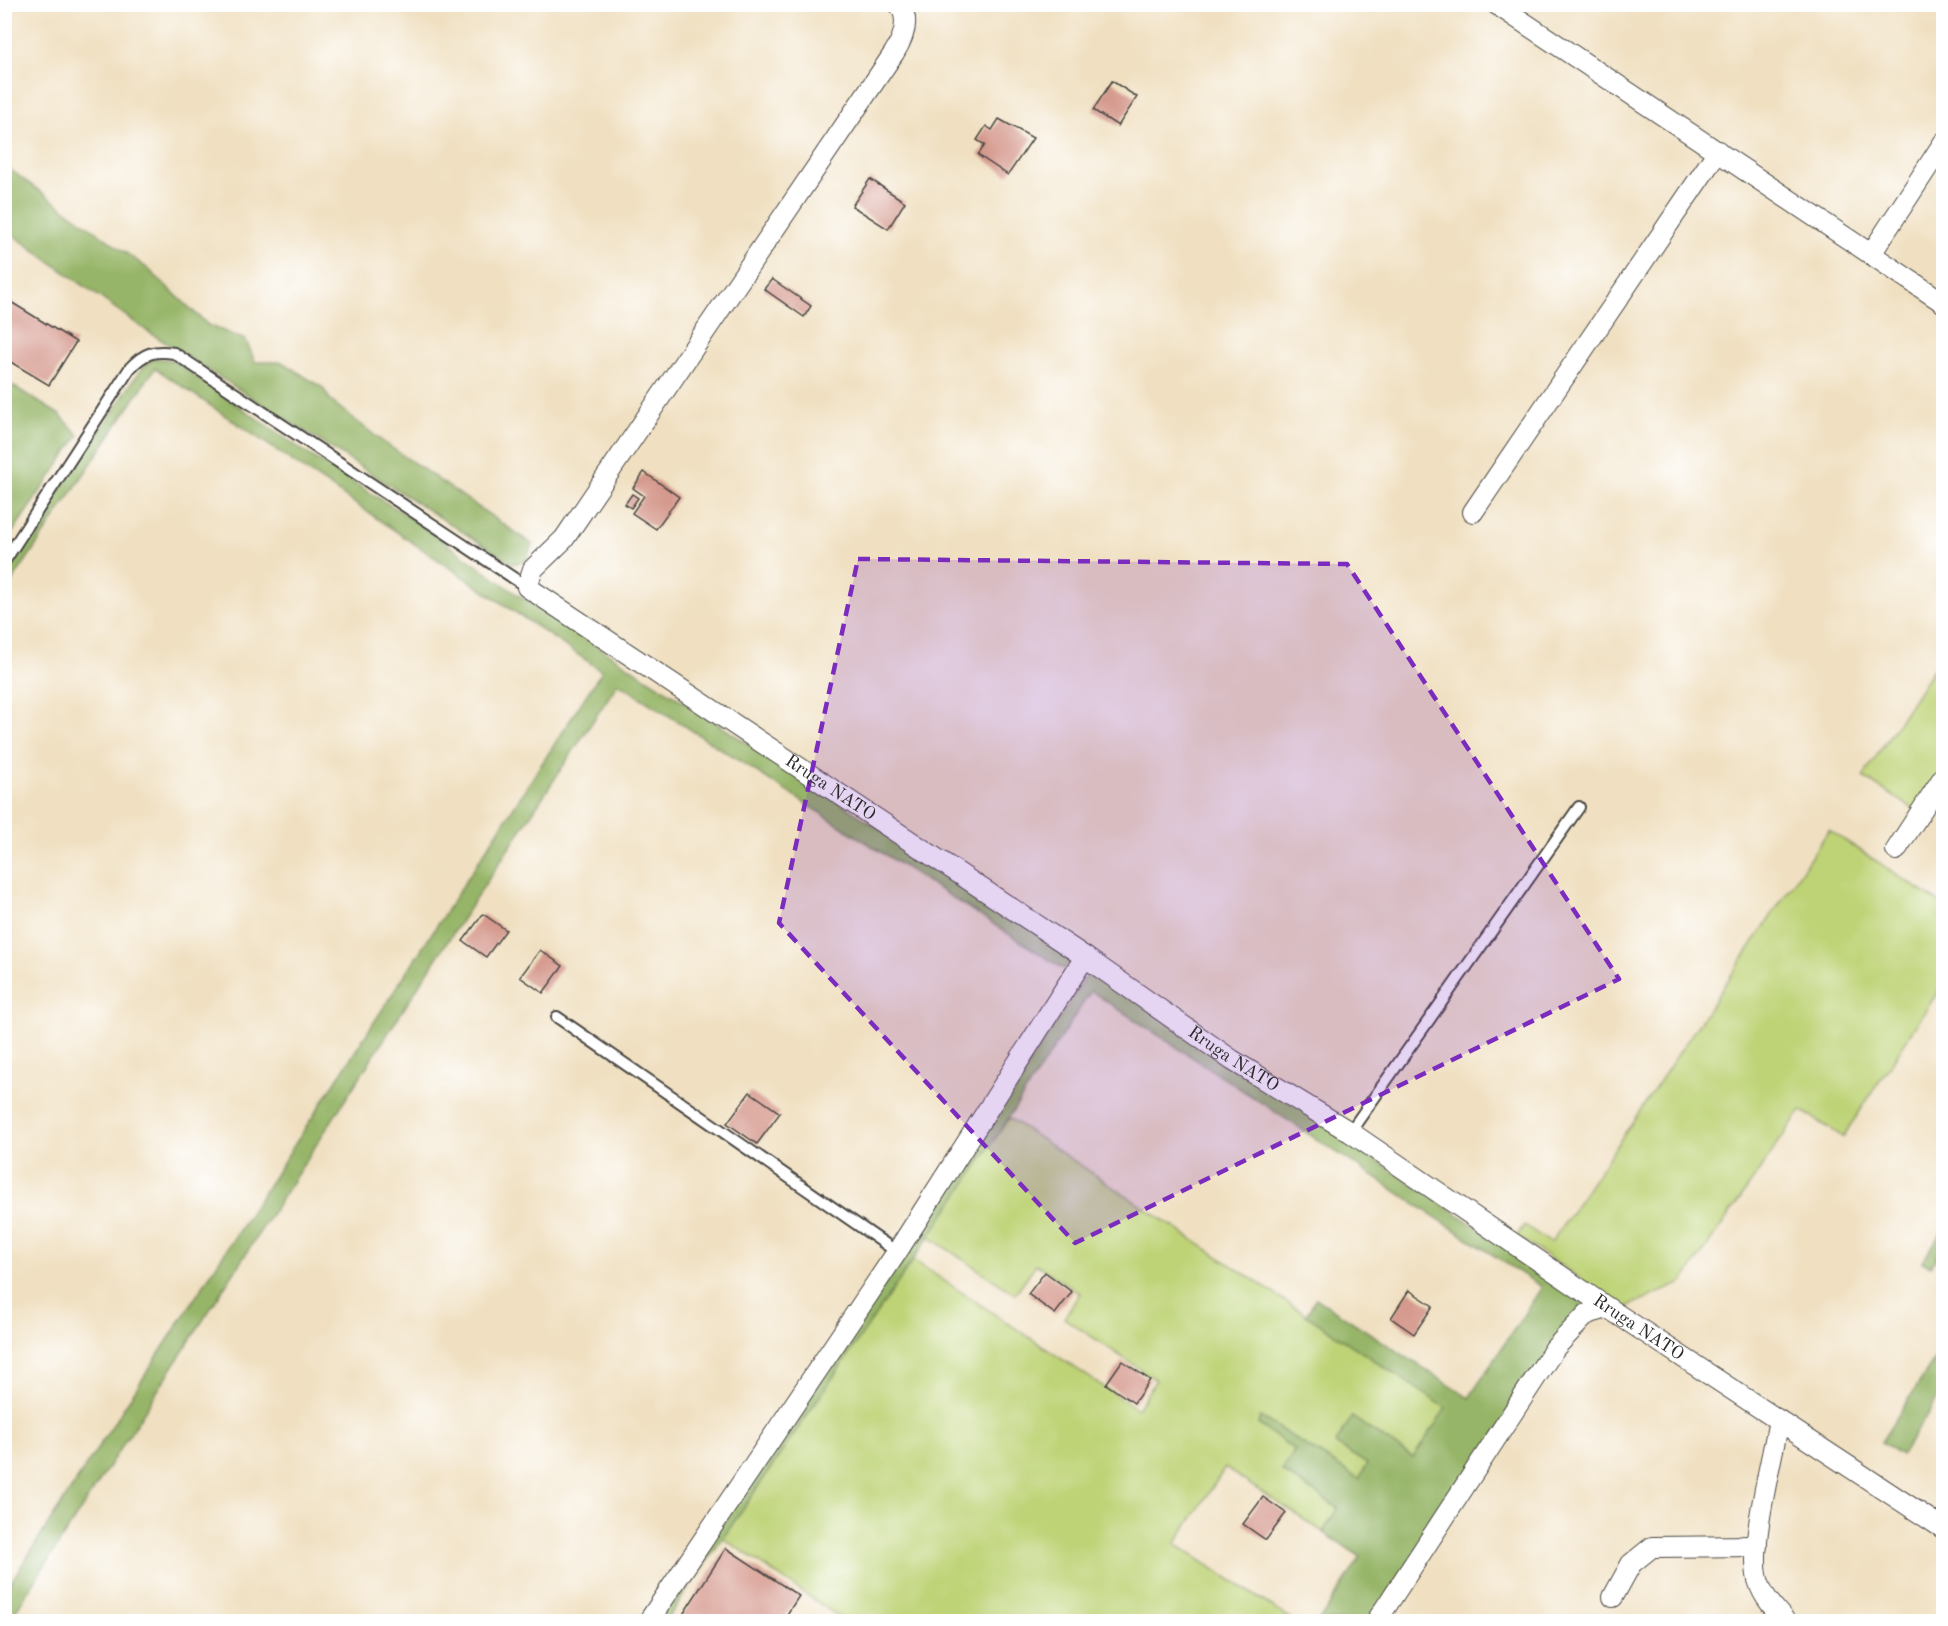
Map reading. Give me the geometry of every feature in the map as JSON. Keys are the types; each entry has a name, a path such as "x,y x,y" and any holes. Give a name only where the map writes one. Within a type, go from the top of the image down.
{"street":[{"path":"527,587 533,569 564,539 894,54 904,36 905,21 899,4"},
{"path":"1496,4 1944,303"},
{"path":"1871,254 1944,142"},
{"path":"1473,513 1718,151"},
{"name":"Rruga NATO","path":"527,587 1085,957 1232,1060 1350,1132 1608,1308 1944,1529"},
{"path":"1896,850 1944,776"},
{"path":"648,1622 897,1252 1085,957"},
{"path":"1376,1622 1555,1348 1587,1314 1608,1308"},
{"path":"1779,1420 1756,1546 1757,1576 1768,1602 1786,1622"},
{"path":"1613,1597 1631,1564 1652,1547 1756,1546"}],"lane":[{"path":"4,562 130,368 141,357 157,351 174,352 527,587"},
{"path":"1350,1132 1579,807"},
{"path":"556,1017 897,1252"}],"highlighted area":[{"path":"858,559 1347,564 1619,979 1075,1243 779,923"}],"green space":[{"path":"5,166 147,268 208,325 246,340 255,362 282,362 323,388 331,401 382,441 532,544 526,561 513,564 144,329 5,229"},
{"path":"153,358 172,360 311,456 414,520 518,595 1075,955 1065,970 618,683 443,948 9,1621 5,1621 5,1591 602,671 155,368 5,592 5,572 139,372"},
{"path":"5,381 60,415 79,435 5,543"},
{"path":"1933,669 1943,676 1943,770 1917,811 1863,777"},
{"path":"1829,830 1943,905 1943,984 1843,1137 1801,1110 1682,1283 1624,1308 1517,1236 1524,1225 1551,1243"},
{"path":"1098,974 1583,1298 1581,1309 1370,1621 1319,1621 1361,1557 1323,1532 1338,1508 1282,1471 1295,1450 1258,1424 1261,1417 1359,1479 1367,1464 1335,1444 1352,1417 1413,1458 1446,1408 1306,1315 1316,1298 1469,1398 1542,1287 1091,991 976,1168 666,1621 653,1622 904,1256 1085,978"},
{"path":"1009,1118 1447,1408 1413,1458 1352,1417 1367,1465 1359,1479 1262,1418 1258,1424 1295,1450 1283,1472 1338,1508 1323,1532 1225,1468 1175,1544 1294,1621 845,1621 723,1538 913,1260 1137,1409 1156,1380 1064,1318 1080,1293 1036,1264 1015,1294 928,1236"},
{"path":"1943,1230 1943,1247 1931,1266 1922,1262"},
{"path":"1943,1346 1943,1390 1901,1455 1881,1442"}],"building":[{"path":"1112,81 1137,97 1118,126 1093,110"},
{"path":"999,119 1033,138 1008,175 978,155 985,145 977,140 986,126 992,130"},
{"path":"870,179 905,202 888,229 852,206"},
{"path":"772,279 811,306 804,317 764,289"},
{"path":"6,299 76,342 49,385 4,358"},
{"path":"644,472 679,497 656,529 632,513 644,496 633,488"},
{"path":"632,494 638,498 631,508 625,504"},
{"path":"483,914 506,930 486,957 463,941"},
{"path":"540,950 563,966 543,993 520,977"},
{"path":"750,1092 780,1113 757,1144 727,1123"},
{"path":"1045,1272 1072,1292 1055,1314 1028,1294"},
{"path":"1409,1290 1433,1306 1414,1334 1391,1318"},
{"path":"1122,1361 1150,1380 1134,1403 1106,1384"},
{"path":"1263,1497 1286,1513 1266,1540 1243,1524"},
{"path":"726,1548 799,1596 782,1622 678,1622"}]}
